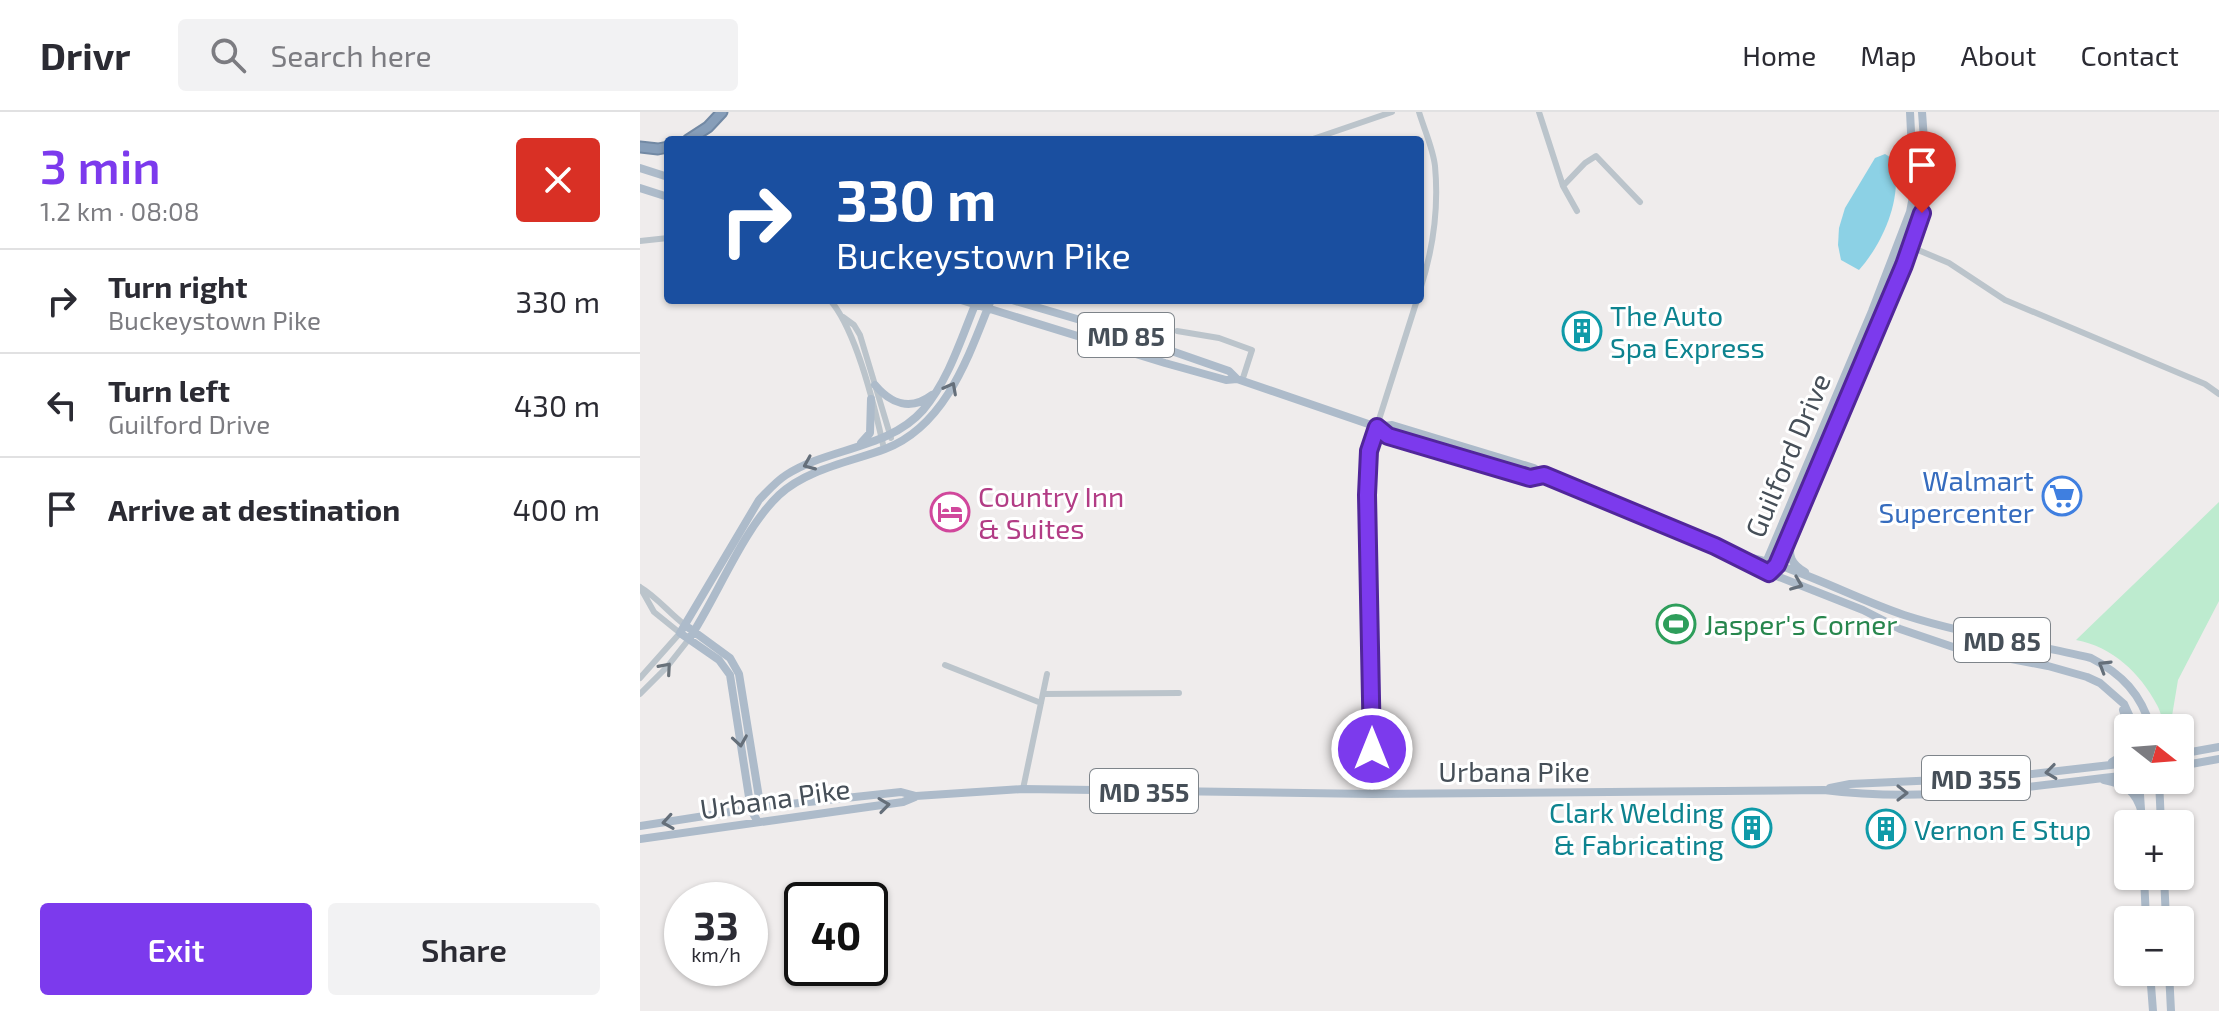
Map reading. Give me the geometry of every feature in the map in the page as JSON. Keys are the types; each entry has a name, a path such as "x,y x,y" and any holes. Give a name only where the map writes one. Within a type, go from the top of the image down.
{"highway":[{"path":"694,136 722,112"},
{"path":"704,136 708,127"},
{"path":"640,147 664,148"}],"main road":[{"name":"Guilford Drive","path":"1769,573 1767,560 1899,242 1913,200 1910,112"},
{"name":"Guilford Drive","path":"1769,573 1777,565 1912,247 1927,182 1922,112"},
{"path":"640,168 664,176"},
{"path":"640,188 664,196"},
{"path":"758,822 762,807 739,674 730,658 682,629 759,500 775,484 798,468 885,435 922,411 935,392 975,304"},
{"path":"691,635 743,546 769,506 781,494 820,472 889,447 927,419 951,392 989,304"},
{"name":"MD 85","path":"989,304 1165,363 1226,380 1240,380 1377,427 1388,436 1530,478 1544,475 1733,554 1769,573 1863,610 1900,629 1959,649 2071,671 2100,683 2124,704 2129,714"},
{"name":"MD 85","path":"1025,304 1229,371 1240,380"},
{"path":"875,385 887,398 906,405 926,399 935,392"},
{"path":"858,445 870,433 871,399"},
{"path":"1797,518 1790,557 1798,568 1826,585"},
{"name":"MD 85","path":"1733,554 1767,560 1872,604 1957,631 2091,658 2125,680 2138,697 2145,714"},
{"path":"691,635 719,660 730,675 751,810 758,822"},
{"path":"2112,692 2124,714"},
{"path":"2194,750 2219,747"},
{"path":"2194,764 2219,759"},
{"path":"2105,766 2114,761"},
{"name":"Urbana Pike","path":"1824,790 1850,784 2005,777 2114,765"},
{"name":"Urbana Pike","path":"640,826 762,807 901,792 916,796 1023,789 1372,794 1824,790 1846,793 1940,793 2034,787 2114,777"},
{"path":"2095,779 2126,787 2136,797 2141,810"},
{"path":"2160,794 2160,810"},
{"name":"Urbana Pike","path":"640,839 903,802 916,796"},
{"path":"2151,986 2153,1011"},
{"path":"2170,986 2171,1011"}],"street":[{"path":"1322,136 1392,112"},
{"path":"1419,112 1435,164 1434,240 1424,276"},
{"path":"1539,112 1563,186 1577,211"},
{"path":"1563,186 1596,156 1640,202"},
{"path":"640,241 664,238"},
{"path":"1899,242 1949,263 2005,300 2205,384 2219,394"},
{"path":"833,304 860,335 875,385 885,435"},
{"path":"1372,794 1369,451 1416,304"},
{"path":"842,316 889,447"},
{"path":"1177,331 1219,338 1252,350 1240,380"},
{"path":"640,587 652,594 682,629 654,612 640,587"},
{"path":"640,678 682,629"},
{"path":"640,694 667,667 691,635"},
{"path":"945,665 1041,703"},
{"path":"1023,789 1047,674"},
{"path":"1043,694 1179,693"}],"green space":[{"path":"2219,502 2219,601 2178,680 2172,714 2161,714 2142,682 2124,663 2102,649 2076,640"}],"water":[{"path":"1885,154 1893,159 1896,173 1893,203 1883,233 1859,270 1841,260 1839,228 1845,208 1875,158"}],"place":[{"name":"The Auto Spa Express","path":"1582,331"},
{"name":"Walmart Supercenter","path":"2062,496"},
{"name":"Country Inn & Suites","path":"950,512"},
{"name":"Jasper's Corner","path":"1676,624"},
{"name":"Clark Welding & Fabricating","path":"1752,828"},
{"name":"Vernon E Stup","path":"1886,829"}],"route":[{"path":"1372,749 1367,495 1369,451 1377,427 1388,436 1530,478 1544,475 1715,546 1769,573 1777,565 1912,247 1922,213"}]}
